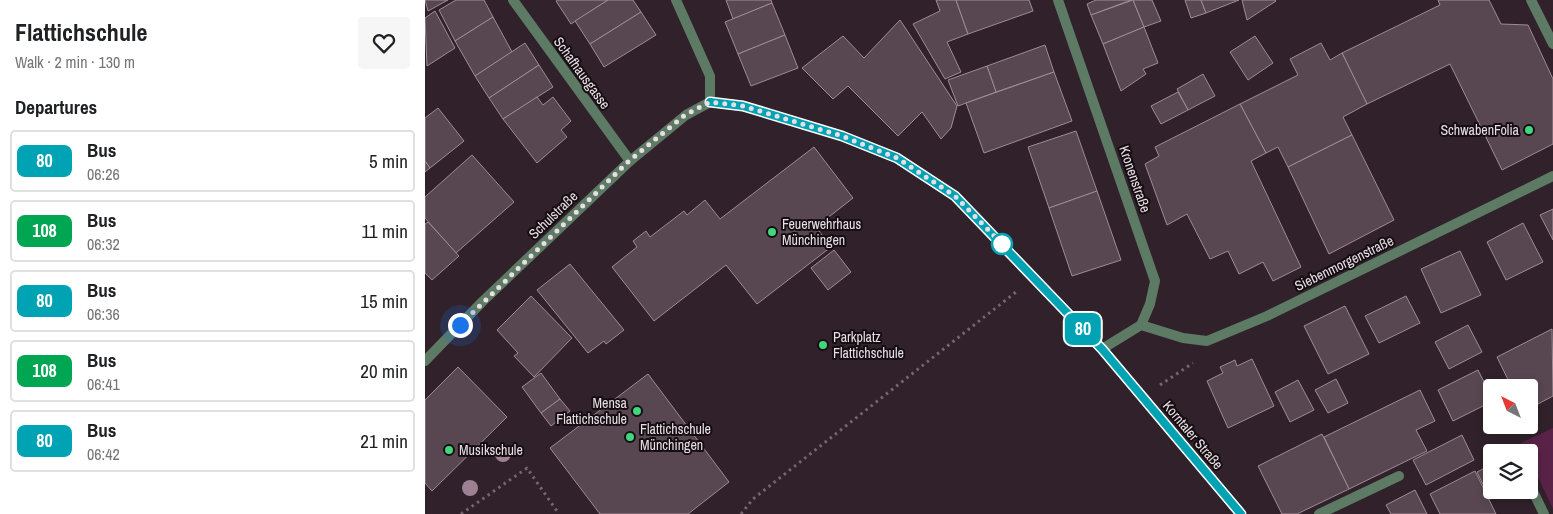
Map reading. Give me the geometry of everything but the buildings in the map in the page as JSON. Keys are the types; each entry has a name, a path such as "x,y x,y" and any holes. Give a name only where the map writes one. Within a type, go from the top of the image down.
{"street":[{"name":"Schafhausgasse","path":"513,0 629,161"},
{"path":"676,0 710,76 710,102"},
{"name":"Kronenstraße","path":"1058,0 1155,281 1150,304 1141,325"},
{"path":"1531,0 1553,44"},
{"name":"Schulstraße","path":"425,361 483,301 629,161 685,115 710,102"},
{"name":"Korntaler Straße","path":"710,102 743,106 842,136 897,158 955,196 1102,349 1241,514"},
{"name":"Siebenmorgenstraße","path":"1141,325 1183,338 1207,341 1267,316 1553,176"},
{"path":"1102,349 1141,325"},
{"path":"1319,514 1399,476"},
{"path":"1537,499 1544,514"}],"path":[{"path":"741,514 753,499 1033,278"},
{"path":"1159,385 1196,361"},
{"path":"461,514 527,468 559,514"}],"shaded area":[{"path":"1553,428 1553,509 1538,477 1538,444 1521,443"}],"bus line":[{"name":"80","path":"710,102 743,106 842,136 897,158 925,174 955,196 1102,349 1241,514"}],"place":[{"name":"SchwabenFolia","path":"1529,130"},
{"name":"Feuerwehrhaus Münchingen","path":"772,232"},
{"name":"Parkplatz Flattichschule","path":"823,345"},
{"name":"Mensa Flattichschule","path":"637,411"},
{"name":"Flattichschule Münchingen","path":"630,437"},
{"name":"Musikschule","path":"449,450"}],"route":[{"path":"460,325 629,161 685,115 698,106 710,102 743,106 842,136 897,158 925,174 955,196 1002,244"}]}
